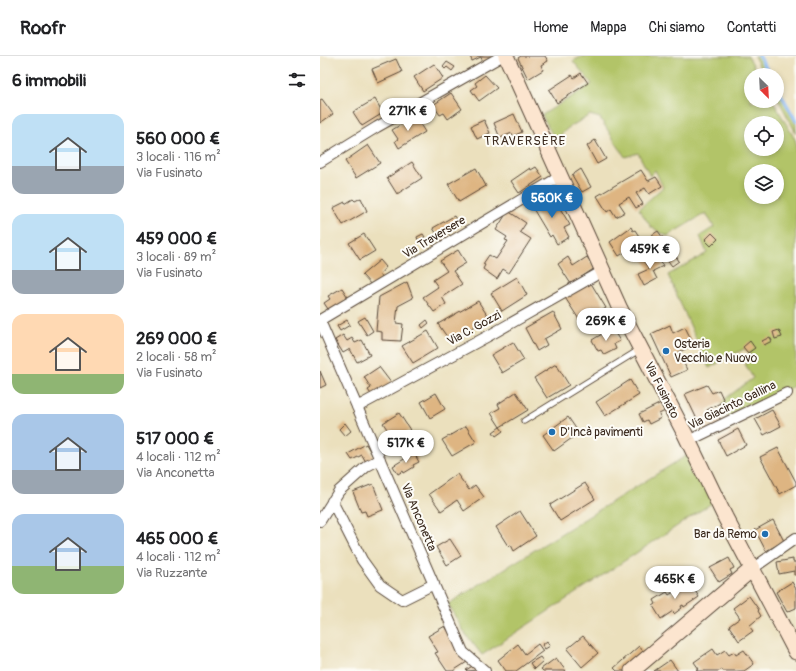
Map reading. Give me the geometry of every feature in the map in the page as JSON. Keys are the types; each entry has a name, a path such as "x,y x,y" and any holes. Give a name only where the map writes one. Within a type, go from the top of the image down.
{"main road":[{"name":"Via Fusinato","path":"506,56 603,271 752,569 796,652"},
{"path":"632,671 752,569"}],"street":[{"path":"320,162 377,127 502,56"},
{"name":"Via Traversere","path":"320,321 561,176"},
{"name":"Via C. Gozzi","path":"357,407 490,335 603,271"},
{"name":"Via Anconetta","path":"320,321 463,652 485,671"},
{"name":"Via Giacinto Gallina","path":"688,441 788,393"},
{"path":"320,521 339,491 367,466 380,459"},
{"path":"332,501 362,560 380,584 402,600 434,584"},
{"path":"752,569 796,538"}],"lane":[{"path":"524,421 641,349"}],"green space":[{"path":"583,56 748,56 755,68 744,68 744,108 777,108 782,116 744,116 744,156 784,156 784,120 796,141 796,385 729,419 721,402 753,378 745,364 751,355 744,349 709,368 668,275 707,253 700,236 714,227 706,213 667,236 651,227 639,209 663,187 655,170 650,176 638,153 625,157 600,118 590,115 568,128 555,140 542,115 592,84 573,61"},
{"path":"754,56 759,56 766,68 760,68"},
{"path":"784,102 796,124 796,133 783,108"},
{"path":"692,452 715,501 482,655 464,632 448,604"}],"building":[{"path":"470,56 491,56 492,58 483,62 481,57 472,61"},
{"path":"521,56 545,56 548,61 541,65 543,70 528,79 518,58"},
{"path":"396,59 402,72 378,83 372,69"},
{"path":"447,62 455,67 452,71 447,67 445,69 443,67"},
{"path":"434,64 443,78 423,91 414,77"},
{"path":"581,73 588,83 557,103 549,90 572,75 574,78"},
{"path":"485,75 497,88 479,101 471,90 477,86 475,83"},
{"path":"451,93 462,109 448,119 444,113 440,115 433,105"},
{"path":"322,99 333,114 320,123 320,100"},
{"path":"375,99 383,113 362,126 353,112"},
{"path":"514,114 522,132 513,136 512,133 500,138 494,123"},
{"path":"415,116 425,132 399,148 395,141 398,139 392,130"},
{"path":"484,120 490,133 477,139 471,126"},
{"path":"595,140 606,159 597,164 587,146"},
{"path":"368,145 380,163 356,178 345,161"},
{"path":"412,162 422,178 397,194 387,178"},
{"path":"536,167 543,177 519,193 511,181 530,168 531,170"},
{"path":"476,168 486,186 459,202 448,184"},
{"path":"581,169 591,187 582,192 572,175"},
{"path":"641,170 648,181 656,177 662,186 649,194 645,188 636,193 643,204 636,208 629,197 619,203 625,212 616,217 611,209 607,212 597,196"},
{"path":"552,195 570,225 564,228 569,237 557,244 552,235 550,237 532,207"},
{"path":"361,198 367,211 343,225 333,208 345,202 345,204 353,199 355,201"},
{"path":"508,211 526,223 520,232 531,239 509,273 503,269 497,279 483,269 485,265 483,264 489,255 496,259 508,241 505,240 507,237 496,230"},
{"path":"454,216 460,226 448,233 450,236 441,241 433,228"},
{"path":"631,227 633,231 635,230 642,241 619,256 610,242"},
{"path":"658,231 663,238 657,242 652,235"},
{"path":"712,233 718,239 711,246 705,240"},
{"path":"364,234 375,251 360,260 349,243"},
{"path":"423,234 425,237 418,240 417,237"},
{"path":"458,250 466,263 453,271 462,284 442,297 446,304 434,312 423,297 438,287 433,280 447,271 440,261"},
{"path":"657,255 663,266 653,271 657,279 644,286 638,274 649,269 644,261"},
{"path":"675,255 679,261 672,266 668,261"},
{"path":"568,257 573,266 587,257 595,268 571,284 558,264"},
{"path":"380,260 386,267 380,274 383,278 373,287 362,275"},
{"path":"517,277 527,295 502,311 491,293"},
{"path":"589,280 606,308 582,324 564,296"},
{"path":"407,282 413,298 398,306 396,323 403,324 401,341 382,340 382,332 376,331 379,297"},
{"path":"342,288 349,299 330,312 324,303 330,299 328,296"},
{"path":"478,301 489,318 450,341 438,324"},
{"path":"553,312 562,329 544,339 547,345 537,351 525,328"},
{"path":"365,317 373,331 367,335 358,321"},
{"path":"347,320 350,325 340,331 337,326"},
{"path":"427,320 429,323 423,328 421,325"},
{"path":"670,325 673,333 685,327 694,345 679,352 687,370 671,377 651,334"},
{"path":"612,328 620,341 614,344 616,349 604,355 601,350 598,351 592,340"},
{"path":"779,330 782,337 775,339 773,332"},
{"path":"428,331 438,348 413,363 402,346"},
{"path":"343,335 347,341 352,338 355,343 362,340 370,355 357,362 350,349 343,353 335,340"},
{"path":"770,337 772,341 764,345 762,341"},
{"path":"750,341 755,348 748,353 743,347"},
{"path":"513,342 524,360 502,373 491,355"},
{"path":"556,364 569,385 547,398 534,378"},
{"path":"379,367 392,384 373,397 368,390 371,388 364,377"},
{"path":"320,371 326,385 320,388"},
{"path":"630,380 639,395 605,416 596,402"},
{"path":"707,385 712,393 719,390 724,401 707,410 709,413 716,410 722,423 703,432 685,394"},
{"path":"516,392 528,410 500,427 491,413 500,408 498,404"},
{"path":"436,393 445,409 430,418 421,402"},
{"path":"661,403 665,411 659,414 661,418 649,424 647,420 643,422 639,414"},
{"path":"772,410 781,426 764,435 755,419"},
{"path":"399,413 410,430 394,440 383,423"},
{"path":"568,417 579,433 554,451 543,435"},
{"path":"345,423 351,431 345,436 339,429"},
{"path":"466,426 476,442 452,456 442,440"},
{"path":"500,427 503,431 496,436 493,432"},
{"path":"738,429 746,445 726,456 718,440"},
{"path":"366,444 374,458 366,462 362,455 352,460 348,454"},
{"path":"778,448 796,482 796,485 780,494 760,457"},
{"path":"414,453 419,462 404,473 403,471 398,474 393,466"},
{"path":"457,474 469,490 475,485 484,497 464,511 457,500 441,511 429,494"},
{"path":"585,483 595,499 560,521 550,505"},
{"path":"373,484 383,510 367,516 365,511 361,512 353,492"},
{"path":"520,511 536,536 514,551 511,545 508,546 496,527"},
{"path":"773,520 784,541 766,551 755,530"},
{"path":"450,539 461,556 447,565 436,547"},
{"path":"729,558 734,568 730,570 732,574 719,582 710,568"},
{"path":"793,559 793,562 796,562 796,575 794,575 794,571 779,574 777,562"},
{"path":"683,581 686,586 690,583 699,597 684,607 683,605 681,606 682,608 674,614 673,611 661,619 653,606 656,604 654,600 667,592 669,595 675,591 673,588"},
{"path":"792,582 796,589 796,608 787,612 776,592"},
{"path":"749,596 759,610 758,611 761,616 749,626 753,631 739,641 729,626 740,618 733,608"},
{"path":"445,626 467,662 453,671 447,671 435,653 438,652 428,636"},
{"path":"583,636 598,653 582,667 567,649"},
{"path":"547,641 550,646 545,649 542,645"},
{"path":"518,644 525,654 538,644 543,651 516,671 506,671 498,660"},
{"path":"639,646 646,655 626,671 617,671 614,668"},
{"path":"713,649 717,655 725,650 729,655 734,652 736,655 744,650 754,664 744,671 723,671 722,669 719,671 696,671 699,669 694,662"},
{"path":"540,657 543,661 534,669 530,663"},
{"path":"556,658 566,671 543,671 541,669"},
{"path":"670,660 678,671 654,671"},
{"path":"474,665 478,670 466,670"}],"waterway":[{"path":"759,56 766,68"},
{"path":"784,100 796,121"}],"place":[{"name":"Osteria Vecchio e Nuovo","path":"666,351"},
{"name":"D'Incà pavimenti","path":"552,432"},
{"name":"Bar da Remo","path":"765,534"}],"district":[{"name":"TRAVERSÈRE","path":"525,140"}]}
